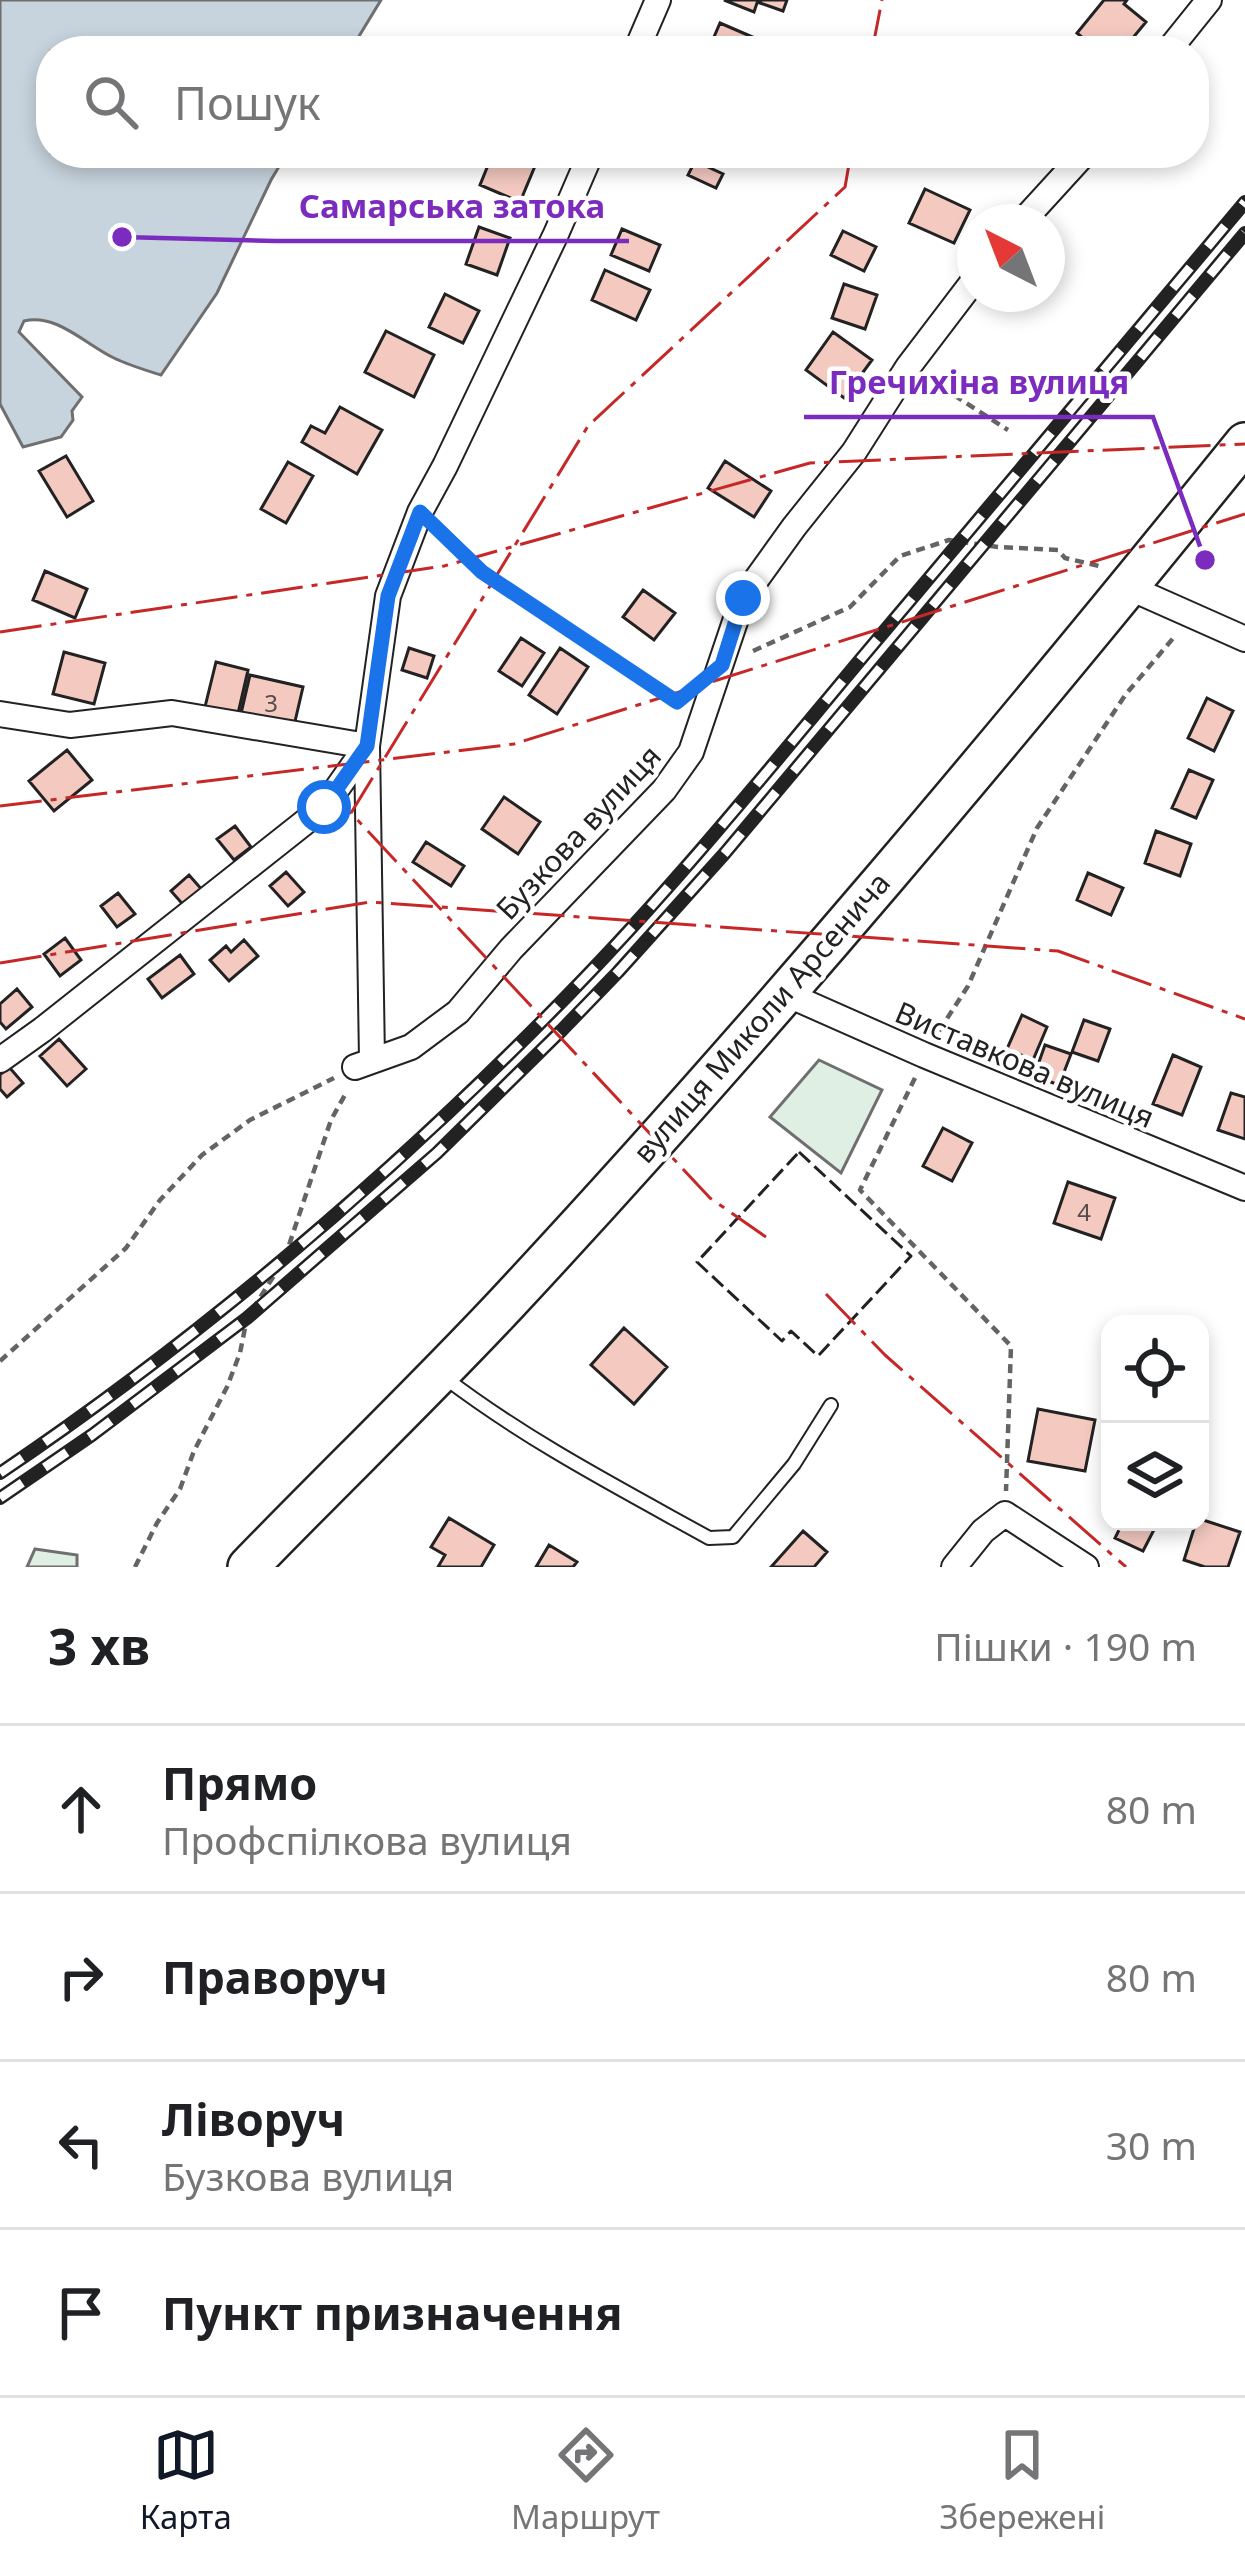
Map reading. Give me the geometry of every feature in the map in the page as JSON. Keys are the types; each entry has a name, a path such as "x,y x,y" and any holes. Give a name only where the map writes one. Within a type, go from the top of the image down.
{"main road":[{"name":"вулиця Миколи Арсенича","path":"248,1567 522,1287 784,993 958,791 1114,577 1245,442"}],"street":[{"path":"642,36 658,0"},
{"path":"1180,36 1209,0"},
{"path":"363,1064 367,746 388,596 420,512 584,168"},
{"path":"1038,204 1071,168"},
{"name":"Бузкова вулиця","path":"363,1064 410,1047 458,1012 511,949 664,790 691,752 743,598 854,452 908,367 957,303"},
{"path":"1114,577 1245,639"},
{"path":"0,714 70,724 172,713 367,746"},
{"path":"0,1060 324,807 367,746"},
{"name":"Виставкова вулиця","path":"784,993 1245,1188"},
{"path":"954,1567 982,1531 1005,1514 1086,1567"}],"lane":[{"path":"438,1373 556,1455 710,1538 733,1537 794,1464 831,1405"}],"path":[{"path":"908,367 1008,430"},
{"path":"420,512 482,572 677,702 722,665 850,607 900,556 949,540 1058,550 1065,558 1114,577"},
{"path":"0,1361 126,1248 160,1200 202,1155 250,1120 363,1064"},
{"path":"135,1567 180,1489 226,1387 247,1318 284,1260 332,1120 363,1064"}],"green space":[{"path":"819,1060 882,1090 841,1173 770,1117"},
{"path":"35,1549 77,1555 77,1567 27,1567"}],"shaded area":[{"path":"0,0 381,0 359,36 36,36 36,168 278,168 217,293 161,375 114,358 60,326 24,321 19,332 82,397 61,437 23,447 0,404"}],"building":[{"path":"724,0 758,0 754,12"},
{"path":"761,0 787,0 783,11"},
{"path":"1104,0 1127,0 1124,4 1146,22 1134,36 1077,33"},
{"path":"720,23 750,36 714,36"},
{"path":"487,168 534,168 520,202 480,185"},
{"path":"692,168 723,174 716,188 688,175"},
{"path":"925,189 957,204 954,243 909,223"},
{"path":"479,227 510,238 497,275 466,264"},
{"path":"622,229 660,245 649,271 611,255"},
{"path":"843,231 876,247 864,271 831,255"},
{"path":"605,270 650,290 636,320 592,300"},
{"path":"844,284 877,295 865,329 832,318"},
{"path":"445,294 479,311 463,343 429,327"},
{"path":"386,331 434,355 414,397 365,372"},
{"path":"833,332 872,360 844,398 806,370"},
{"path":"340,407 382,430 357,474 302,442 311,426 325,433"},
{"path":"66,456 93,501 67,517 39,471"},
{"path":"725,461 771,491 754,517 708,488"},
{"path":"288,462 313,476 286,523 261,509"},
{"path":"45,571 87,589 75,618 33,600"},
{"path":"643,590 675,613 654,640 623,617"},
{"path":"521,638 544,653 522,686 499,671"},
{"path":"409,648 434,656 427,678 402,670"},
{"path":"560,648 588,667 557,714 529,695"},
{"path":"64,652 105,663 94,704 53,694"},
{"path":"216,662 248,670 236,722 203,715"},
{"path":"250,675 303,687 293,730 240,718"},
{"path":"1207,698 1233,711 1214,751 1188,738"},
{"path":"67,750 92,780 54,811 29,781"},
{"path":"1189,770 1213,780 1196,818 1172,808"},
{"path":"504,797 540,822 518,854 482,829"},
{"path":"235,826 251,847 234,860 217,839"},
{"path":"1156,831 1191,844 1180,876 1145,863"},
{"path":"426,842 464,866 451,886 413,862"},
{"path":"286,872 304,892 288,906 270,886"},
{"path":"1088,873 1123,888 1111,915 1077,900"},
{"path":"189,875 204,892 186,908 171,891"},
{"path":"118,893 135,914 117,927 101,906"},
{"path":"65,938 81,960 60,976 44,954"},
{"path":"244,940 258,956 229,981 210,960 226,946 231,952"},
{"path":"180,955 194,974 162,998 148,979"},
{"path":"17,989 32,1007 6,1029 0,1022 0,1004"},
{"path":"1022,1015 1047,1027 1033,1060 1007,1049"},
{"path":"1084,1020 1110,1029 1098,1061 1072,1052"},
{"path":"59,1039 86,1069 67,1086 40,1056"},
{"path":"1045,1045 1071,1054 1059,1085 1034,1076"},
{"path":"1173,1055 1201,1067 1182,1115 1153,1104"},
{"path":"9,1067 23,1083 7,1097 0,1089 0,1075"},
{"path":"1231,1093 1245,1097 1245,1139 1218,1130"},
{"path":"943,1128 972,1143 952,1181 923,1166"},
{"path":"1068,1182 1115,1198 1101,1239 1054,1223"},
{"path":"624,1328 667,1367 634,1404 591,1365"},
{"path":"1038,1409 1095,1420 1085,1471 1028,1461"},
{"path":"449,1518 494,1545 481,1567 438,1567 445,1555 431,1547"},
{"path":"1209,1522 1240,1532 1228,1567 1205,1567 1184,1560 1193,1531 1209,1531"},
{"path":"803,1531 827,1552 814,1567 771,1567"},
{"path":"1118,1531 1153,1531 1143,1551 1115,1538"},
{"path":"549,1545 577,1562 573,1567 536,1567"}],"railway":[{"path":"0,1473 151,1365 296,1249 435,1125 568,995 717,831 1245,202"},
{"path":"0,1498 247,1318 437,1153 562,1030 725,853 1245,233"}],"fence":[{"path":"799,1152 911,1256 818,1356 791,1331 782,1341 697,1262 799,1152"}],"power":[{"path":"875,36 882,0"},
{"path":"766,1237 710,1198 351,813 588,426 845,187 848,168"},
{"path":"0,632 444,566 810,463 1245,444"},
{"path":"0,806 514,744 1245,514"},
{"path":"0,963 370,902 1058,951 1245,1019"},
{"path":"826,1294 885,1355 1126,1567"}],"place":[{"name":"Самарська затока","path":"122,237"},
{"name":"Гречихіна вулиця","path":"1205,560"}],"route":[{"path":"324,807 367,746 388,596 420,512 482,572 677,702 722,665 743,598"}]}
